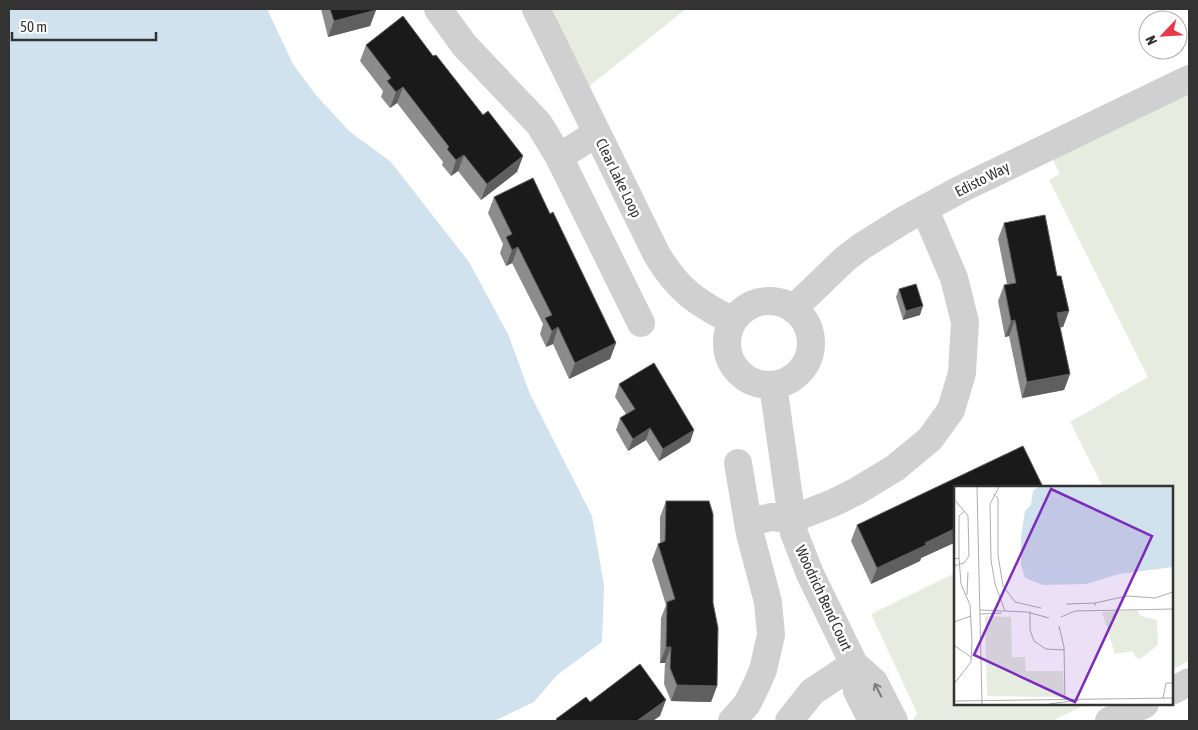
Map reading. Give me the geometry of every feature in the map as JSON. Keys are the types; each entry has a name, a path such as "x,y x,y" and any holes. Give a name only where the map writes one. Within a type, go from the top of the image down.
{"street":[{"path":"438,9 464,45 539,124 559,157 641,322"},
{"name":"Clear Lake Loop","path":"536,9 657,255 670,276 700,304 732,321"},
{"name":"Edisto Way","path":"793,309 862,246 961,189 1189,79"},
{"path":"559,157 597,133"},
{"path":"748,523 771,517 792,519 833,503 895,468 930,439 951,410 962,373 965,322 954,278 925,210"},
{"path":"767,301 780,302 793,309 802,318 808,329 811,341 809,354 804,366 796,375 785,382 773,385 760,384 748,379 737,371 730,360 727,347 732,321 753,304 767,301"},
{"name":"Woodrich Bend Court","path":"773,385 794,533 810,574 854,664 812,692 789,721"},
{"path":"732,721 747,704 756,686 763,670 771,635 768,602 748,523 738,463"},
{"path":"854,664 857,691 872,721"},
{"path":"854,664 874,682 894,721"},
{"path":"1173,690 1189,682"},
{"path":"1109,721 1143,705"}],"shaded area":[{"path":"546,9 686,9 587,88"},
{"path":"1189,88 1189,661 1173,669 1173,486 1102,486 1070,422 1148,377 1049,180 1060,174 1052,158"},
{"path":"954,573 954,705 1085,705 1052,721 912,721 917,713 871,614"}],"water":[{"path":"9,9 267,9 293,64 315,94 349,131 391,162 469,262 508,334 530,394 592,516 604,585 602,642 557,675 534,702 494,721 9,721"}],"building":[{"path":"330,9 375,9 376,10 334,21"},
{"path":"403,16 433,56 436,55 483,115 488,111 523,156 487,184 464,155 456,160 447,149 449,147 403,87 396,92 387,81 391,78 366,45"},
{"path":"533,178 550,214 553,212 616,343 575,363 558,327 552,331 545,318 552,315 518,247 512,250 506,237 512,234 494,197"},
{"path":"1045,215 1057,276 1061,276 1069,311 1057,313 1070,374 1027,382 1015,320 1011,321 1004,285 1016,283 1004,223"},
{"path":"916,284 923,306 906,311 899,289"},
{"path":"654,363 694,430 663,449 650,428 633,439 620,418 635,409 619,384"},
{"path":"1023,446 1042,485 954,486 954,529 925,543 926,545 877,568 857,525"},
{"path":"666,501 709,501 713,514 713,603 718,628 717,686 677,685 670,668 671,647 666,647 667,602 675,599 658,544 665,541"},
{"path":"640,664 666,700 637,721 558,721 556,719 586,697 590,702"}]}
